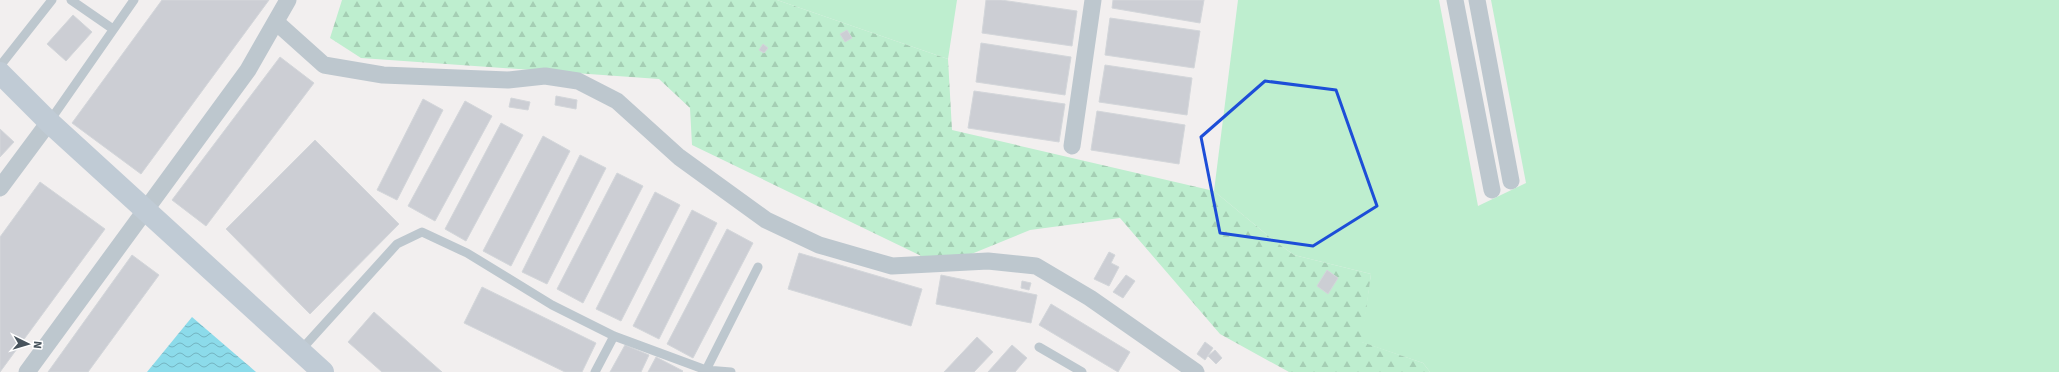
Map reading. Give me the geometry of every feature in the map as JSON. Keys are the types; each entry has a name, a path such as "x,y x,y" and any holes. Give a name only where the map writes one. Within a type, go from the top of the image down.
{"street":[{"path":"27,372 248,70 288,0"},
{"path":"1072,146 1093,0"},
{"path":"1455,0 1492,190"},
{"path":"1478,0 1511,181"},
{"path":"276,22 324,65 383,75 508,80 545,76 578,81 617,101 679,157 766,220 806,239 819,245 892,266 988,261 1036,266 1090,298 1196,372"},
{"path":"0,73 49,122 323,372"},
{"path":"0,188 49,122"}],"lane":[{"path":"0,66 52,0"},
{"path":"71,0 113,29"},
{"path":"49,122 134,0"},
{"path":"300,351 397,244 422,232 467,253 552,305 614,336 706,371 731,372"},
{"path":"706,371 758,267"},
{"path":"595,372 614,336"},
{"path":"1039,347 1082,372"}],"highlighted area":[{"path":"1265,81 1336,90 1377,206 1313,246 1220,233 1201,137"}],"green space":[{"path":"342,0 777,0 948,59 952,130 1214,191 1272,239 1294,255 1371,274 1362,342 1423,363 1430,372 1289,372 1220,334 1120,218 1030,230 942,266 692,145 690,108 659,79 361,58 330,38"},
{"path":"777,0 957,0 948,59"},
{"path":"1238,0 1439,0 1478,206 1526,183 1491,0 2059,0 2059,372 1430,372 1423,363 1361,342 1371,274 1294,255 1272,239 1214,191"}],"water":[{"path":"192,317 256,372 147,372"}],"building":[{"path":"162,0 269,0 141,174 72,123"},
{"path":"986,0 1001,0 1077,11 1072,46 982,33"},
{"path":"1113,0 1204,0 1200,23 1112,8"},
{"path":"73,15 92,32 66,61 47,44"},
{"path":"1110,18 1200,31 1194,68 1105,55"},
{"path":"847,30 852,38 845,42 840,34"},
{"path":"981,43 1071,57 1065,95 976,82"},
{"path":"763,44 768,48 764,53 759,50"},
{"path":"280,57 314,83 206,226 172,200"},
{"path":"1105,65 1192,78 1187,115 1099,102"},
{"path":"974,91 1065,104 1059,142 968,128"},
{"path":"556,96 577,100 576,109 555,105"},
{"path":"511,98 530,102 528,110 509,107"},
{"path":"423,99 443,110 397,200 377,190"},
{"path":"465,101 492,116 435,221 408,206"},
{"path":"1097,111 1185,125 1179,164 1091,150"},
{"path":"501,123 523,135 466,241 445,229"},
{"path":"0,129 14,142 0,157"},
{"path":"543,136 570,151 511,266 483,251"},
{"path":"315,140 399,224 310,314 226,229"},
{"path":"580,155 606,168 547,284 522,272"},
{"path":"617,173 643,186 583,303 557,289"},
{"path":"40,182 105,229 0,372 0,237"},
{"path":"655,192 680,205 621,321 596,309"},
{"path":"692,210 717,223 659,339 633,326"},
{"path":"727,229 753,243 693,358 667,344"},
{"path":"1109,252 1115,255 1111,263 1119,267 1109,286 1094,279"},
{"path":"799,253 922,289 911,326 788,289"},
{"path":"132,255 159,275 88,372 48,372"},
{"path":"1327,270 1338,278 1328,294 1317,286"},
{"path":"941,275 1037,295 1031,323 936,304"},
{"path":"1126,275 1135,281 1123,298 1113,292"},
{"path":"1022,281 1031,283 1029,290 1021,288"},
{"path":"482,287 596,343 582,372 565,372 464,323"},
{"path":"1051,304 1130,352 1118,372 1039,325"},
{"path":"374,312 442,372 382,372 348,342"},
{"path":"977,337 993,352 974,372 944,372"},
{"path":"1205,342 1213,348 1205,360 1197,354"},
{"path":"625,345 649,355 641,372 610,372"},
{"path":"1012,345 1027,358 1015,372 988,372"},
{"path":"1215,350 1222,358 1216,364 1208,356"},
{"path":"656,357 683,371 648,372"}]}
